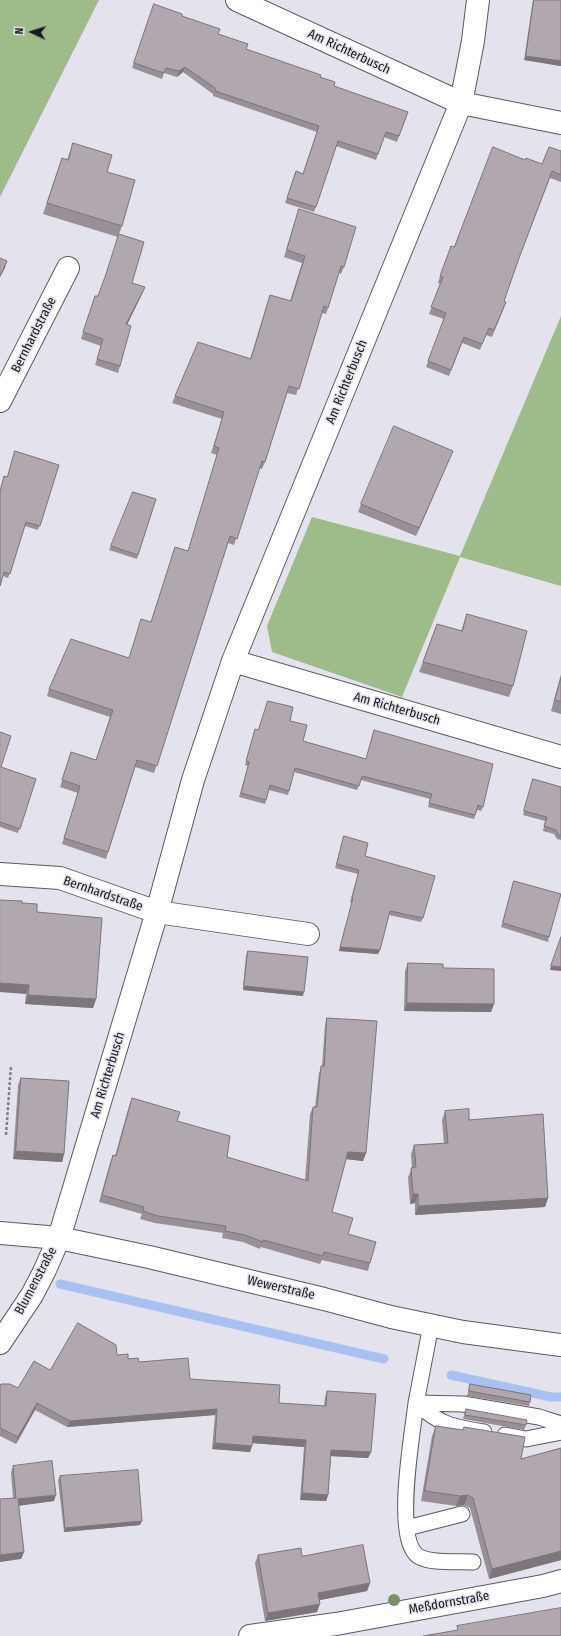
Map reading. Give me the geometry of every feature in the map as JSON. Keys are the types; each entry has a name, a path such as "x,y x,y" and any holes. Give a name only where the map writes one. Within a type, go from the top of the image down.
{"street":[{"name":"Am Richterbusch","path":"237,0 460,104 561,123"},
{"name":"Am Richterbusch","path":"59,1238 157,912 193,780 233,661 460,104 473,41 478,0"},
{"name":"Bernhardstraße","path":"0,401 68,268"},
{"name":"Am Richterbusch","path":"233,661 561,757"},
{"name":"Bernhardstraße","path":"0,874 60,878 157,912"},
{"path":"157,912 308,934"},
{"name":"Wewerstraße","path":"0,1233 59,1238 149,1257 324,1299 391,1317 505,1338 561,1345"},
{"name":"Blumenstraße","path":"0,1343 32,1295 59,1238"},
{"name":"Meßdornstraße","path":"250,1636 337,1630 561,1581"}],"lane":[{"path":"431,1325 416,1403 405,1494 407,1528 413,1552 419,1557 429,1560 473,1562"},
{"path":"416,1403 463,1404 539,1417 561,1424"},
{"path":"416,1403 442,1423 456,1427 526,1439 561,1432"},
{"path":"407,1528 462,1514"}],"path":[{"path":"6,1135 11,1066"}],"green space":[{"path":"0,0 99,0 0,197"},
{"path":"561,316 561,586 460,557 402,697 272,652 267,626 312,517 460,556"}],"building":[{"path":"534,0 561,0 561,61 526,56"},
{"path":"154,4 182,14 182,16 220,29 218,34 248,44 246,49 321,75 320,77 335,82 334,86 408,112 399,136 386,132 378,154 338,141 316,207 287,198 296,171 303,174 319,126 215,91 215,88 185,67 179,71 166,68 164,73 134,63"},
{"path":"73,143 112,155 107,172 135,180 122,226 47,203 62,158 68,160"},
{"path":"493,147 525,160 526,158 542,164 549,147 561,151 561,175 552,171 519,258 504,301 506,302 494,330 489,328 482,344 464,337 451,370 428,361 446,313 431,307 443,277 440,276 451,246 454,247"},
{"path":"299,209 356,227 344,267 341,266 328,308 324,306 299,389 289,386 265,462 262,461 237,539 230,536 157,766 137,760 108,852 64,838 80,786 62,780 71,752 96,760 113,710 49,689 71,639 129,658 141,619 151,622 175,547 188,551 219,448 214,446 224,412 175,396 198,342 251,359 270,295 291,301 305,256 287,250"},
{"path":"119,234 144,242 132,283 145,287 126,324 131,326 120,366 97,359 103,339 83,332 95,296 98,296"},
{"path":"0,258 7,261 0,276"},
{"path":"394,426 453,451 419,528 361,504"},
{"path":"15,451 59,465 40,526 26,522 10,574 4,572 0,586 0,491 4,476 7,477"},
{"path":"133,492 156,499 138,555 111,546"},
{"path":"467,614 527,631 513,686 423,662 437,624 462,631"},
{"path":"561,678 561,702 555,700"},
{"path":"268,701 293,707 290,721 307,725 303,741 366,759 374,730 493,764 483,807 478,805 475,815 429,803 432,794 362,776 359,786 295,768 289,791 270,785 266,800 241,793 249,762 246,761 255,729 258,730"},
{"path":"0,732 11,736 1,767 36,779 20,829 0,822"},
{"path":"533,779 561,787 561,836 556,830 544,826 547,817 524,811"},
{"path":"344,836 368,843 365,856 435,876 423,918 390,911 380,950 340,947 359,870 337,864"},
{"path":"514,881 561,894 549,937 503,923"},
{"path":"0,900 22,901 22,903 37,904 37,912 102,918 96,999 28,995 29,985 0,983"},
{"path":"561,937 561,967 551,966"},
{"path":"248,951 308,957 304,992 244,986"},
{"path":"408,963 443,964 443,968 494,969 494,1004 407,1003"},
{"path":"327,1018 377,1021 366,1153 348,1152 332,1212 353,1218 348,1234 376,1242 370,1263 324,1252 323,1256 263,1240 263,1242 245,1235 225,1231 226,1226 158,1216 143,1211 144,1207 102,1195 113,1155 116,1156 132,1098 180,1112 177,1121 230,1136 227,1157 308,1181 313,1107 317,1107 321,1066 324,1066"},
{"path":"21,1078 69,1081 64,1154 16,1151"},
{"path":"469,1109 469,1120 543,1114 548,1198 418,1206 418,1194 413,1194 411,1168 416,1167 414,1145 448,1143 445,1111"},
{"path":"78,1323 116,1345 117,1355 128,1354 128,1359 138,1358 139,1362 188,1358 190,1379 280,1385 279,1403 326,1406 327,1391 376,1394 371,1452 331,1450 328,1495 302,1493 306,1440 253,1436 252,1446 215,1443 217,1409 70,1421 37,1403 18,1437 0,1428 0,1385 10,1384 18,1388 34,1361 50,1370"},
{"path":"470,1384 531,1395 530,1402 469,1391"},
{"path":"466,1409 527,1420 526,1425 465,1415"},
{"path":"436,1426 463,1430 464,1427 525,1437 521,1459 561,1448 561,1551 492,1569 473,1498 468,1495 460,1496 425,1491"},
{"path":"52,1461 56,1495 18,1499 24,1552 0,1555 0,1499 16,1498 13,1466"},
{"path":"138,1470 142,1521 65,1528 60,1476"},
{"path":"363,1545 370,1583 318,1593 320,1604 268,1613 258,1555 301,1548 302,1556"},
{"path":"561,1608 561,1636 423,1636 458,1630 457,1626"}],"waterway":[{"path":"60,1284 384,1359"},
{"path":"451,1375 551,1397 561,1397"}]}
